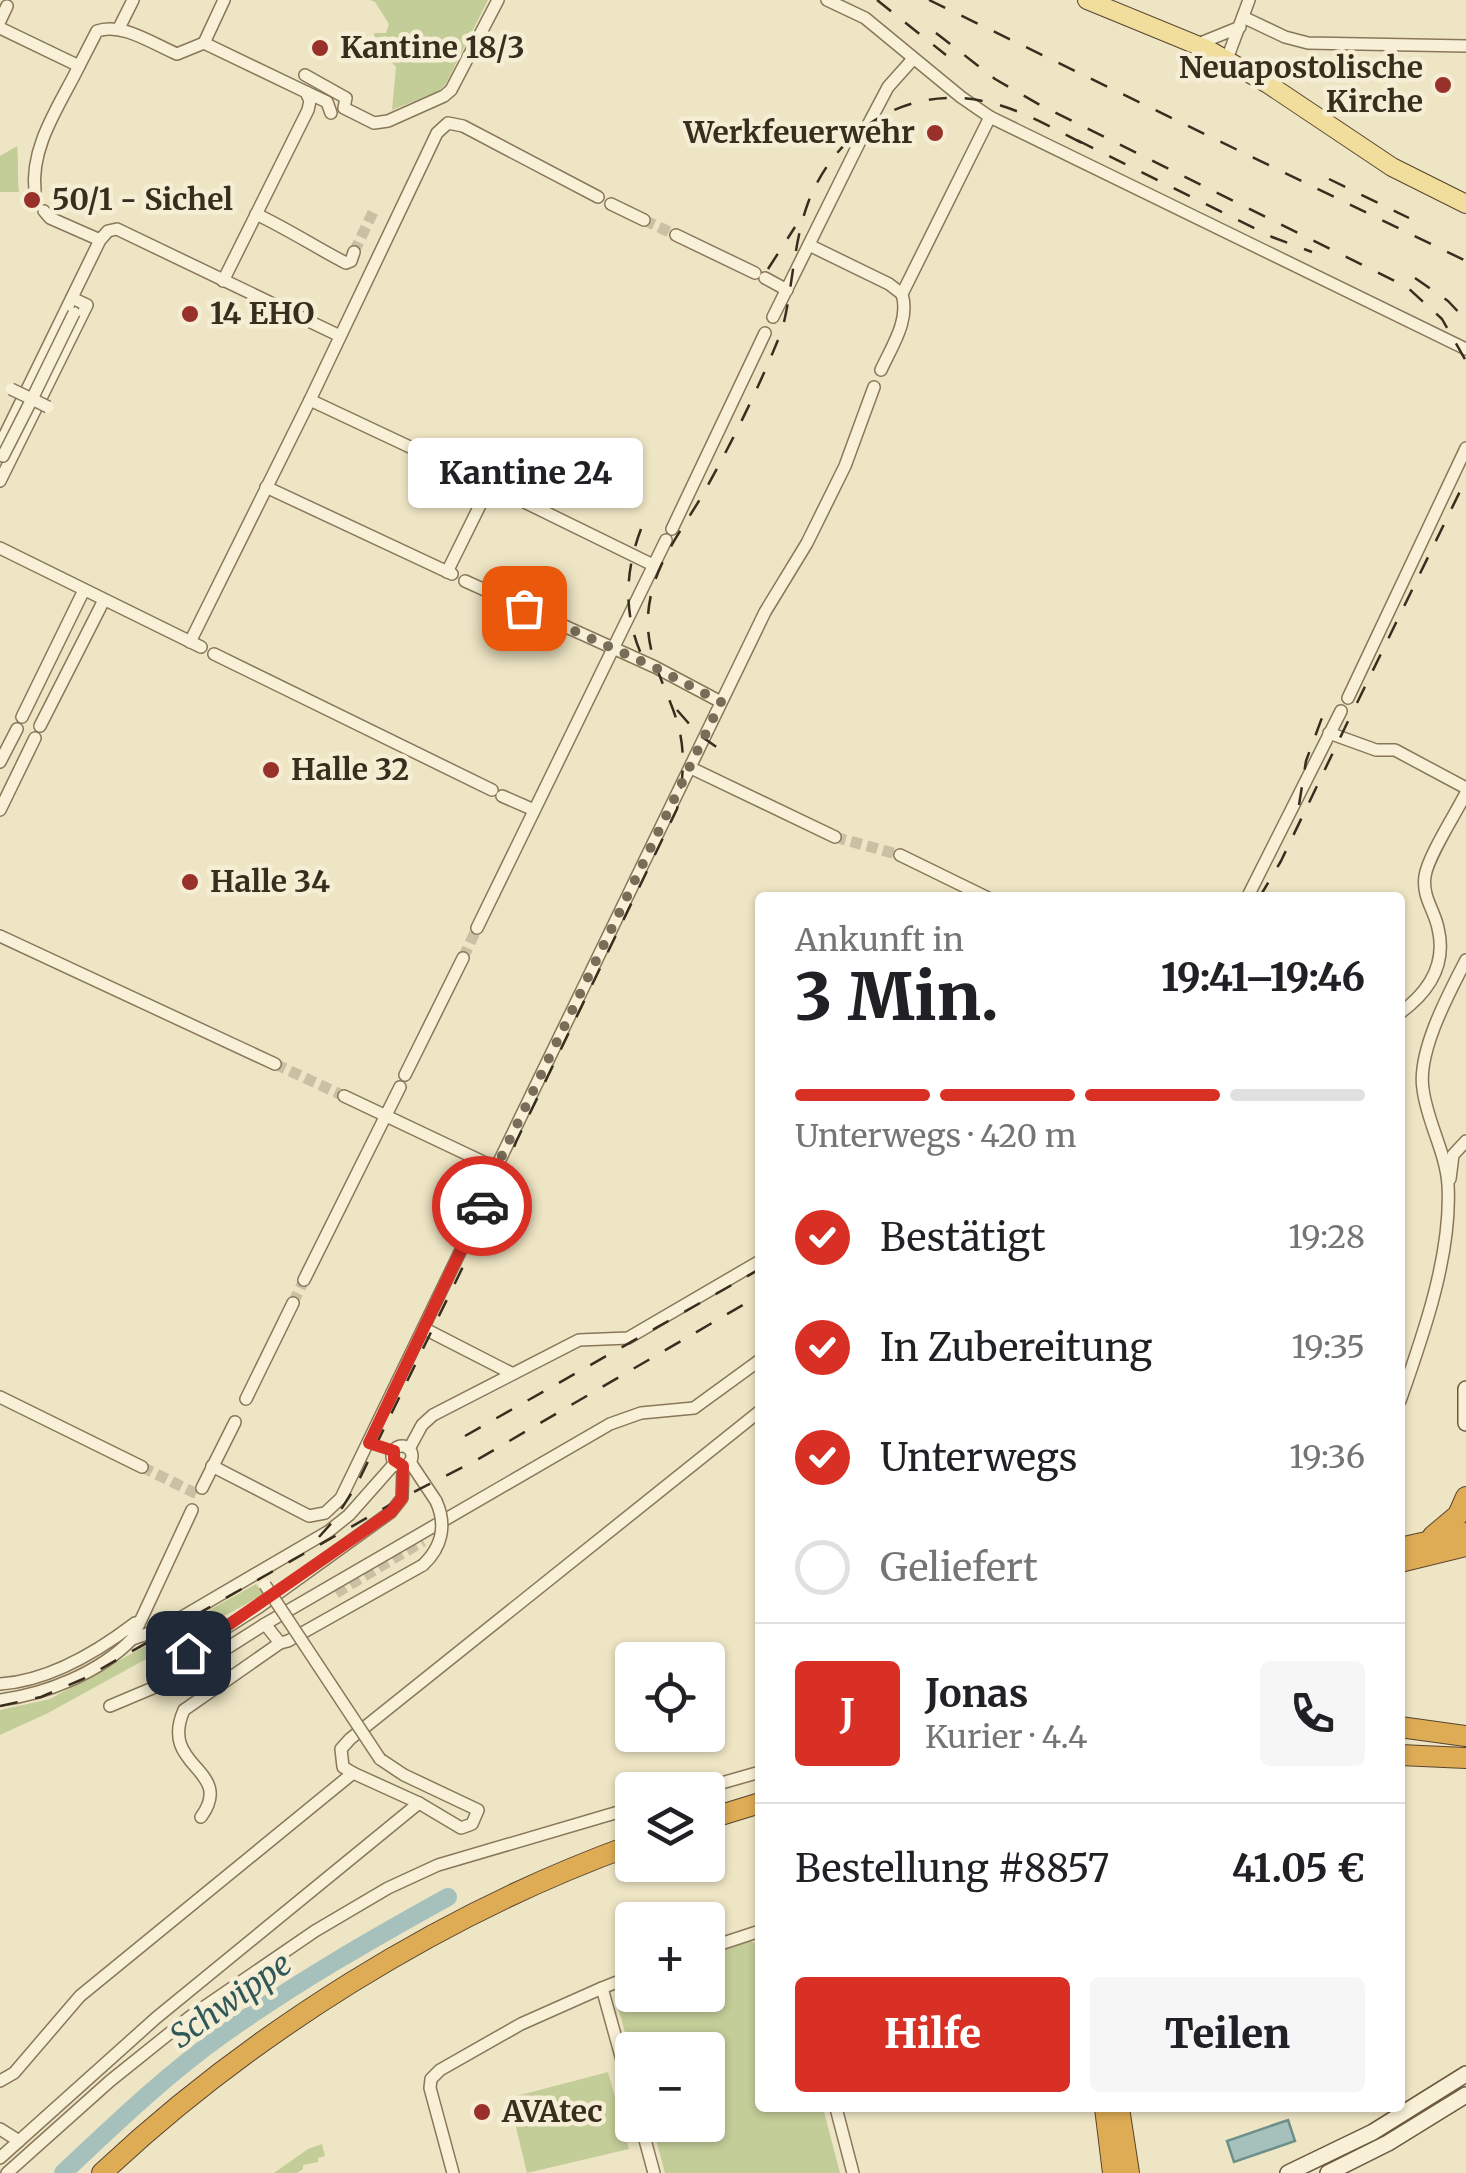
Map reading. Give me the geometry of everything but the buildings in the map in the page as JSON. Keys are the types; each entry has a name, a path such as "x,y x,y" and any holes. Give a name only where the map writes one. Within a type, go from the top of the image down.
{"highway":[{"path":"1429,1548 1458,1515 1466,1497"},
{"path":"1405,1560 1466,1533"},
{"path":"1405,1548 1466,1546"},
{"path":"1429,1548 1466,1563"},
{"path":"1405,1728 1466,1739"},
{"path":"1405,1739 1466,1739"},
{"path":"1405,1755 1466,1758"},
{"path":"725,1813 755,1804"},
{"path":"725,1827 755,1818"},
{"path":"102,2173 231,2067 383,1964 496,1902 615,1853"},
{"path":"119,2173 252,2065 377,1982 482,1924 615,1866"},
{"path":"1102,2112 1105,2173"},
{"path":"1103,2112 1125,2172"},
{"path":"1119,2112 1125,2172"}],"main road":[{"path":"1086,0 1198,44 1392,166 1466,204"},
{"path":"1466,1390 1466,1423"},
{"path":"1288,2173 1373,2132 1466,2074"},
{"path":"1328,2173 1388,2143 1466,2095"}],"street":[{"path":"119,28 134,0"},
{"path":"35,190 34,165 45,129 97,31 119,28 177,54 204,44 224,0"},
{"path":"304,75 346,98 344,108 374,122 388,121 452,90 498,0"},
{"path":"827,0 864,18 990,117 1466,349"},
{"path":"1226,60 1249,0"},
{"path":"0,21 8,3"},
{"path":"1198,44 1241,22 1308,43 1466,46"},
{"path":"0,28 79,66"},
{"path":"204,44 328,102 331,112"},
{"path":"773,316 888,87 913,60"},
{"path":"223,281 308,110 310,100 306,92"},
{"path":"902,294 990,117"},
{"path":"0,548 196,645 266,486 437,133 448,123 463,126 598,198"},
{"path":"611,204 644,220"},
{"path":"44,211 50,218 100,240"},
{"path":"256,214 346,263 351,262 354,252"},
{"path":"0,481 78,304 100,240 108,230 117,229 340,336"},
{"path":"676,235 787,290"},
{"path":"809,245 902,294 904,319 881,370"},
{"path":"0,455 3,456 78,304"},
{"path":"0,445 78,304"},
{"path":"477,928 765,334"},
{"path":"212,1466 309,1516 324,1513 341,1498 721,702 765,612 839,478 874,388"},
{"path":"11,389 48,407"},
{"path":"266,486 449,573 493,486 310,400"},
{"path":"1348,698 1466,448"},
{"path":"508,494 653,565"},
{"path":"465,581 654,667 721,702"},
{"path":"0,762 84,590"},
{"path":"0,810 104,600"},
{"path":"214,654 534,810"},
{"path":"1250,892 1341,711"},
{"path":"1329,733 1376,750 1395,750 1466,791 1425,874 1425,896 1438,927 1437,973 1420,999 1405,1010"},
{"path":"691,768 835,837"},
{"path":"900,855 976,892"},
{"path":"0,936 275,1064"},
{"path":"304,1280 463,958"},
{"path":"1448,1182 1422,1087 1430,1042 1466,960"},
{"path":"1452,993 1466,976"},
{"path":"344,1096 496,1168"},
{"path":"1405,1386 1444,1245 1453,1155 1466,1141"},
{"path":"0,1700 56,1686 113,1655 132,1639 262,1579 349,1516 402,1458 432,1414 579,1340 628,1338 755,1264"},
{"path":"246,1399 293,1304"},
{"path":"425,1329 511,1373"},
{"path":"110,1706 186,1674 568,1446 629,1416 694,1408 755,1364"},
{"path":"0,1397 142,1467"},
{"path":"262,1579 380,1758 478,1810 472,1824 460,1828 420,1803 353,1774 343,1766 341,1750 350,1739 755,1415"},
{"path":"202,1488 234,1422"},
{"path":"201,1817 208,1807 209,1785 178,1742 176,1727 184,1710 280,1644 423,1564 435,1553 441,1538 436,1501 402,1458 369,1443"},
{"path":"153,1674 259,1607 391,1512 402,1498 402,1458"},
{"path":"132,1639 192,1510"},
{"path":"297,1607 336,1592"},
{"path":"0,1684 40,1676 64,1666 139,1620"},
{"path":"265,1624 280,1644"},
{"path":"725,1782 755,1773"},
{"path":"0,2081 14,2074 80,1996 353,1774"},
{"path":"0,2158 156,2018 420,1803"},
{"path":"7,2173 110,2080 190,2016 314,1931 388,1888 438,1865 615,1813"},
{"path":"725,1942 755,1933"},
{"path":"454,2173 430,2088 440,2070 521,2024 615,1983"},
{"path":"602,1988 615,2035"},
{"path":"837,2112 853,2173"},
{"path":"0,2129 19,2140"},
{"path":"645,2142 654,2173"}],"green space":[{"path":"370,0 488,0 445,85 392,110 396,67 376,47 374,33 386,33 389,24"},
{"path":"17,146 19,192 0,192 0,156"},
{"path":"256,1584 264,1594 48,1713 0,1735 0,1710 50,1699"},
{"path":"747,1940 755,1943 755,2112 824,2112 840,2173 665,2173 657,2142 725,2142 725,2032 625,2032 619,2012 725,2012 725,1948"},
{"path":"608,2072 615,2098 615,2142 627,2142 629,2149 527,2173 509,2098"},
{"path":"322,2144 325,2156 318,2158 318,2162 303,2165 297,2173 274,2173 308,2149"}],"water":[{"path":"1288,2120 1295,2141 1234,2162 1227,2141"}],"waterway":[{"name":"Schwippe","path":"63,2173 162,2082 225,2033 335,1962 448,1897"}],"tunnel":[{"path":"354,252 374,210"},
{"path":"644,220 676,235"},
{"path":"835,837 900,855"},
{"path":"463,958 477,928"},
{"path":"275,1064 344,1096"},
{"path":"293,1303 304,1280"},
{"path":"142,1467 199,1495"},
{"path":"336,1593 423,1541"}],"railway":[{"path":"877,0 946,55"},
{"path":"929,0 1466,261"},
{"path":"936,33 995,79 1040,105 1407,287 1442,319 1466,361"},
{"path":"784,322 808,203 836,154 877,119 927,100 983,101 1024,114 1088,146"},
{"path":"1077,140 1272,237 1312,252"},
{"path":"1329,179 1409,218"},
{"path":"768,269 795,227"},
{"path":"1415,278 1448,301 1466,320"},
{"path":"488,1214 516,1142 677,809 683,752 676,718 650,643 650,597 662,563 727,449 778,340"},
{"path":"1357,703 1466,479"},
{"path":"641,529 628,592 642,656"},
{"path":"1299,805 1306,761 1327,704"},
{"path":"677,710 698,734 728,755"},
{"path":"1263,892 1351,715"},
{"path":"319,1537 356,1486 495,1201"},
{"path":"465,1436 755,1272"},
{"path":"0,1706 41,1697 83,1679 402,1498 475,1461 755,1298"}],"way so far":[{"path":"482,1206 496,1168 721,702 524,608"}],"place":[{"name":"Kantine 18/3","path":"320,48"},
{"name":"Neuapostolische Kirche","path":"1443,85"},
{"name":"Werkfeuerwehr","path":"935,133"},
{"name":"50/1 - Sichel","path":"32,200"},
{"name":"14 EHO","path":"190,314"},
{"name":"Kantine 24","path":"524,608"},
{"name":"Halle 32","path":"271,770"},
{"name":"Halle 34","path":"190,882"},
{"name":"AVAtec","path":"482,2112"}],"route":[{"path":"188,1653 391,1512 402,1498 403,1466 394,1460 394,1451 369,1443 482,1206"}]}
